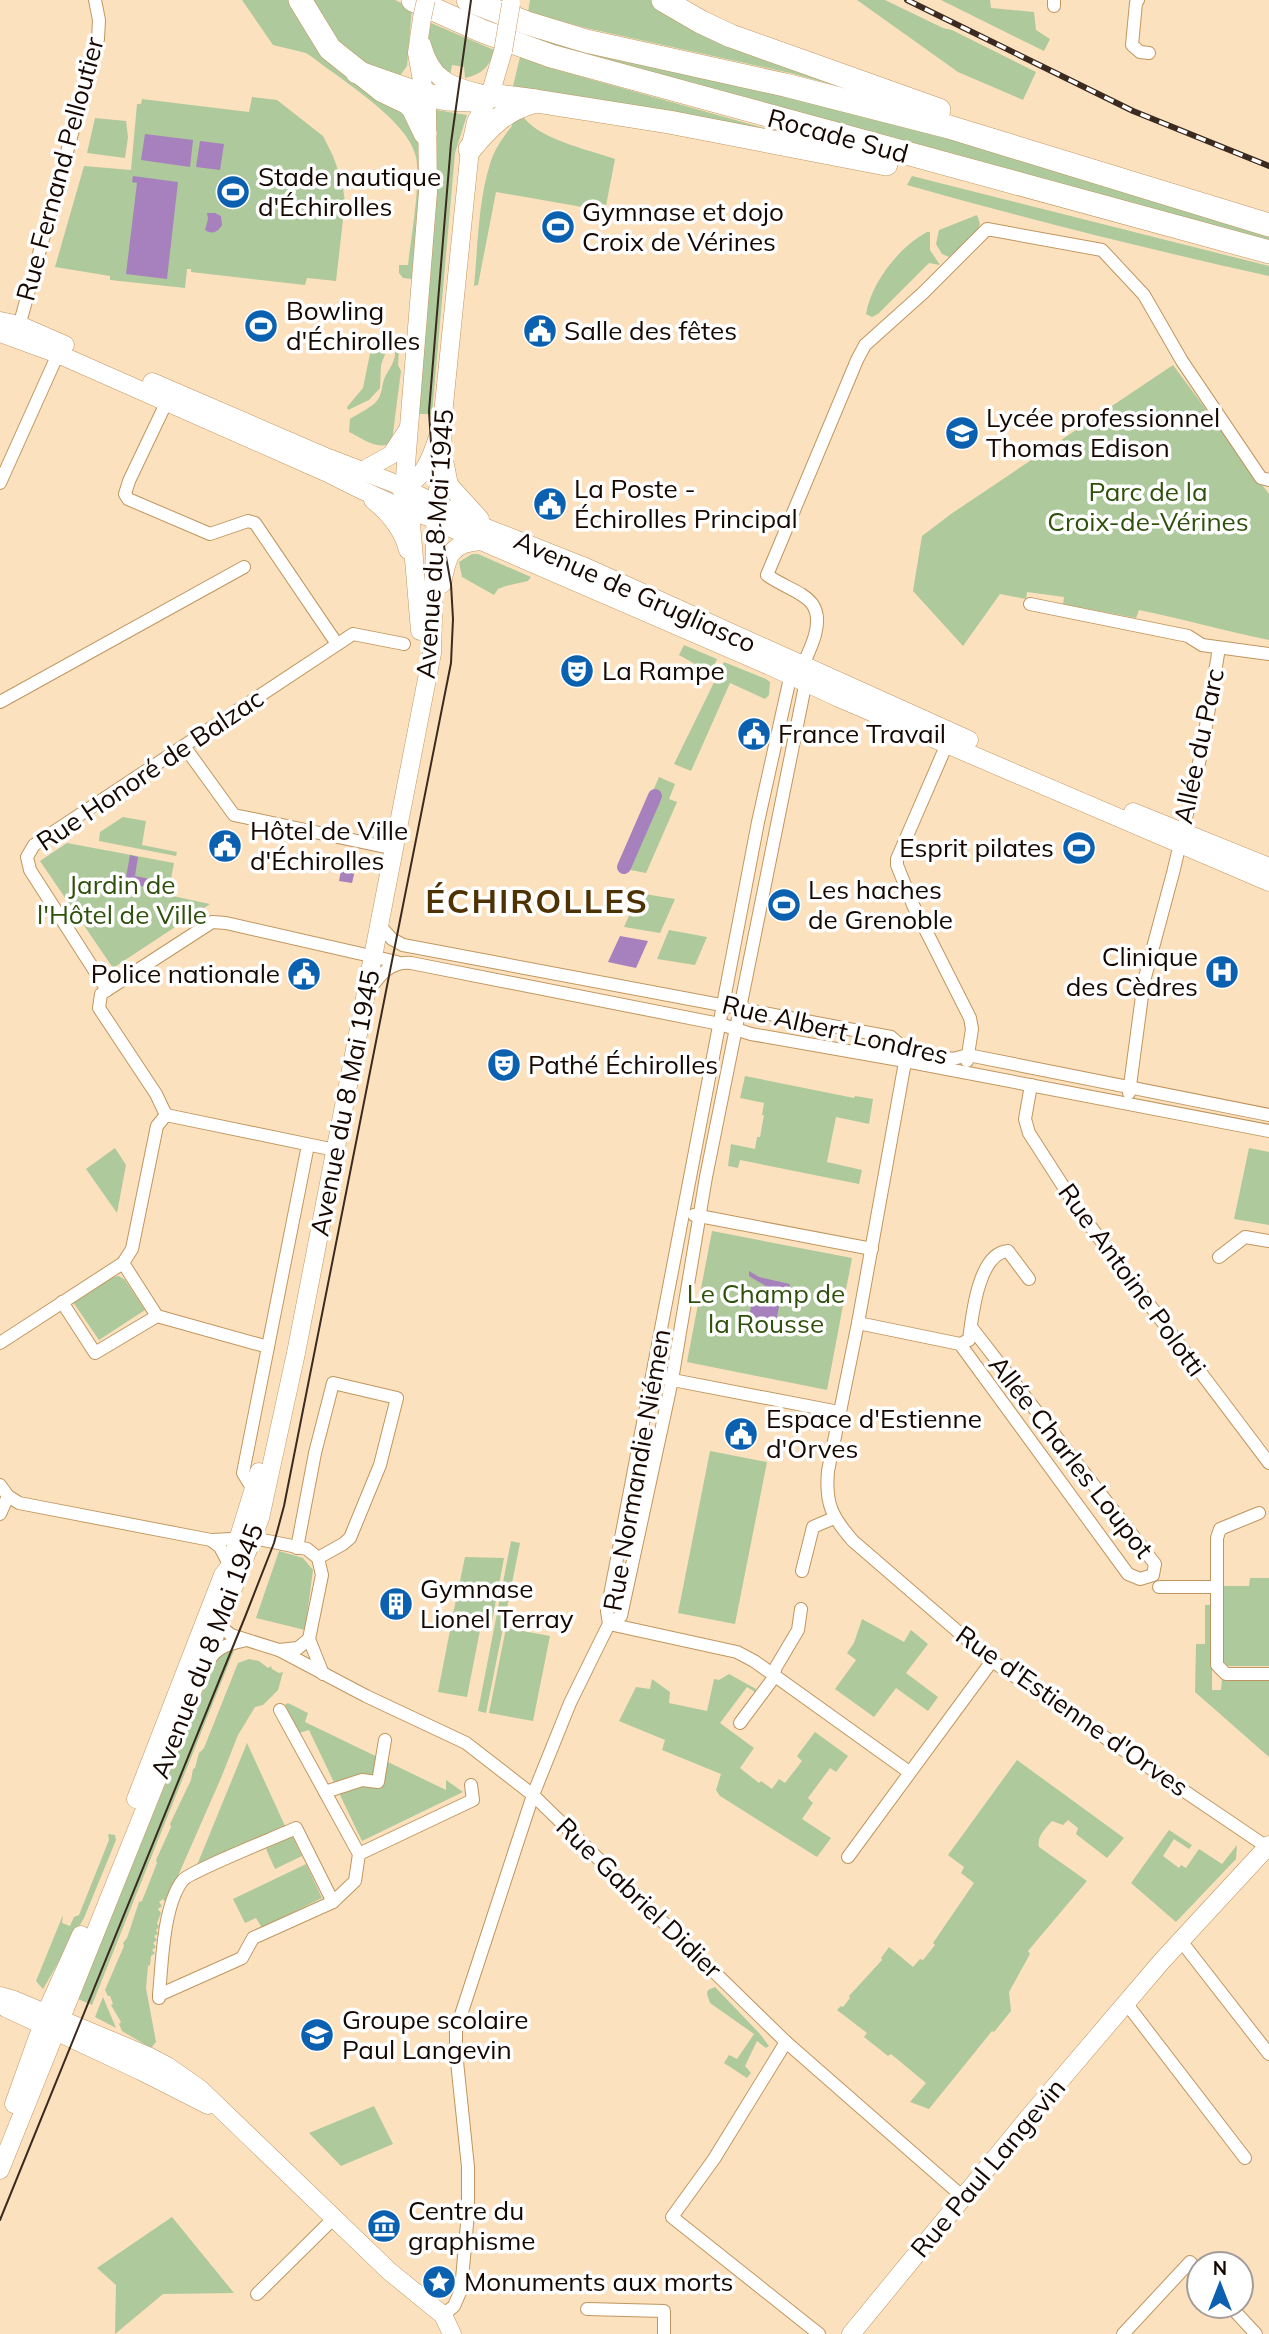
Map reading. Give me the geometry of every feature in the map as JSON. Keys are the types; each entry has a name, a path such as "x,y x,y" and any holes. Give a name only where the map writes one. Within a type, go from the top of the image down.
{"highway":[{"path":"300,0 330,49 383,91 413,108 425,133"},
{"name":"Rocade Sud","path":"468,0 527,23 586,41 785,85 908,116 1269,225"},
{"path":"663,0 732,36 969,120 1135,184"},
{"name":"Rocade Sud","path":"418,18 482,31 551,56 1269,253"},
{"path":"357,72 424,94 470,100 490,95 669,122 1112,211"},
{"path":"470,149 499,117 519,106 536,101"}],"main road":[{"name":"Avenue du 8 Mai 1945","path":"390,848 419,672 420,615 414,570 408,428 415,371 428,192 425,133 427,108 418,53 418,18 426,0"},
{"name":"Avenue du 8 Mai 1945","path":"50,2023 74,1952 223,1575 260,1518 280,1430 323,1147 366,994 390,848 432,653 432,602 443,456 442,424 470,149 476,122 490,95 503,51 511,2"},
{"path":"418,18 426,60 436,74 459,89 490,95"},
{"name":"Avenue de Grugliasco","path":"0,321 12,332 58,354 362,471 437,514 486,535 583,566 800,671 1180,838 1269,882"},
{"name":"Avenue de Grugliasco","path":"12,332 169,396 356,488 412,501"},
{"path":"432,602 416,537 412,501 431,459 442,424"},
{"path":"362,471 391,455 408,428"},
{"path":"432,653 438,630 440,594 447,558 464,542 486,535 449,485 443,456"},
{"path":"330,474 384,489 412,501"},
{"path":"356,488 390,515 405,539 414,570"},
{"name":"Avenue de Grugliasco","path":"1180,838 1269,867"},
{"name":"Avenue du 8 Mai 1945","path":"50,2023 72,1988 195,1686 219,1625 246,1538 254,1491 287,1351 323,1147 374,953"},
{"name":"Rue Paul Langevin","path":"851,2334 1028,2117 1181,1941 1268,1846"},
{"path":"5,2002 37,1998 48,1989 58,1969 74,1952"},
{"path":"72,1988 75,2003 87,2022 133,2050 167,2066 200,2089 389,2271 443,2315 452,2334"},
{"path":"5,2002 50,2023 133,2050"},
{"path":"5,2002 24,2032 28,2063"},
{"path":"50,2023 82,2045 141,2071 226,2115"},
{"path":"0,2138 28,2063 50,2023"},
{"path":"32,2090 31,2071 50,2023"},
{"path":"0,2170 32,2090 52,2056 59,2050 82,2045"}],"street":[{"name":"Rue Fernand Pelloutier","path":"12,332 98,39 99,20 95,0"},
{"path":"1138,0 1132,45 1140,52 1149,53"},
{"path":"800,671 816,633 818,615 811,600 767,575 782,536 865,345 923,293 987,229 1102,250 1144,295 1182,361 1261,478 1269,480"},
{"path":"0,483 58,354"},
{"path":"169,396 129,481 125,494 128,499 210,534 248,521 255,523 337,644"},
{"path":"0,702 244,567"},
{"name":"Allée du Parc","path":"1030,604 1188,636 1202,645 1269,654"},
{"name":"Rue Honoré de Balzac","path":"107,990 30,870 27,857 34,845 353,634 404,644"},
{"name":"Allée du Parc","path":"1126,1104 1144,981 1202,750 1219,648"},
{"name":"Rue Normandie Niémen","path":"609,1624 607,1611 759,815 800,671"},
{"name":"Rue Normandie Niémen","path":"443,2315 454,2306 461,2290 468,2213 468,2167 456,2030 533,1795 570,1703 609,1624 621,1616 672,1380 706,1177 777,821 800,671"},
{"path":"949,738 897,859 897,866 913,905 970,1018 972,1029 965,1072"},
{"path":"184,747 234,815 390,848"},
{"path":"759,815 777,821"},
{"name":"Rue Albert Londres","path":"107,990 212,922 226,923 344,951 374,953 397,962 720,1024 735,1031 906,1056 954,1059 968,1055 1269,1115"},
{"path":"376,922 399,944"},
{"path":"374,953 399,944"},
{"name":"Rue Albert Londres","path":"399,944 891,1037 906,1056 965,1072 1269,1131"},
{"path":"366,994 383,973 397,962"},
{"path":"107,990 101,994 99,1008 156,1094 166,1115"},
{"name":"Rue d'Estienne d'Orves","path":"906,1056 827,1485 829,1506 834,1518 853,1541 992,1661 1268,1846"},
{"name":"Rue Antoine Polotti","path":"1031,1085 1025,1119 1029,1133 1080,1214 1269,1463"},
{"path":"166,1115 323,1147"},
{"path":"0,1343 123,1263 132,1249 157,1126 166,1115"},
{"name":"Avenue du 8 Mai 1945","path":"254,1491 243,1473 268,1347 323,1147"},
{"path":"692,1175 706,1177"},
{"path":"684,1214 872,1249"},
{"path":"1219,1257 1245,1237 1269,1241"},
{"name":"Allée Charles Loupot","path":"858,1323 960,1344 969,1340 981,1276 994,1258 1002,1251 1008,1251 1028,1279"},
{"path":"123,1263 157,1316 268,1347"},
{"path":"62,1302 95,1353 157,1316"},
{"name":"Allée Charles Loupot","path":"960,1344 1128,1574 1140,1579 1153,1575 1155,1564 971,1327"},
{"path":"652,1376 839,1412"},
{"path":"297,1548 315,1453 333,1383 397,1398 383,1456 350,1538 317,1558"},
{"path":"0,1485 8,1496 19,1503 211,1540 246,1538 307,1549 317,1558 322,1575 309,1639 323,1674"},
{"path":"0,1514 8,1496"},
{"path":"1259,1513 1220,1529 1217,1538 1217,1665 1226,1674 1269,1674"},
{"path":"802,1571 813,1527 834,1518"},
{"path":"211,1540 220,1547 230,1566 231,1577 218,1617 219,1625 243,1641 279,1650 298,1648 309,1639"},
{"path":"1159,1587 1216,1587"},
{"path":"740,1723 772,1680 798,1630 801,1609"},
{"path":"609,1624 737,1652 774,1673 909,1772"},
{"path":"195,1686 212,1654 221,1647 243,1641"},
{"name":"Rue Gabriel Didier","path":"279,1650 466,1743 533,1795 786,2042 963,2197"},
{"path":"848,1857 992,1661"},
{"path":"280,1710 359,1854 355,1881 333,1902 253,1938 242,1958 159,1996 164,1945 172,1903 184,1878 296,1828 333,1902"},
{"path":"325,1793 362,1780 378,1782 385,1740"},
{"path":"359,1854 473,1800 471,1785"},
{"path":"1181,1941 1269,2054"},
{"path":"1126,2004 1245,2158"},
{"path":"786,2042 714,2159 672,2217 819,2334"},
{"path":"257,2294 334,2218"},
{"path":"1123,2334 1185,2267"},
{"path":"587,2309 664,2311 664,2334"},
{"path":"1243,2320 1256,2334"}],"green space":[{"path":"242,0 289,0 310,36 341,73 374,90 396,96 426,152 412,279 403,278 399,273 399,265 408,265 416,195 416,157 411,143 387,115 312,57 273,45"},
{"path":"312,0 395,0 412,8 407,66 399,77 373,69 334,38"},
{"path":"530,0 652,0 839,79 837,86 586,28 528,12"},
{"path":"857,0 885,0 1036,72 1023,100 958,72"},
{"path":"941,0 990,0 991,8 1034,12 1036,30 1050,39 1044,51"},
{"path":"431,23 494,50 487,66 465,78 464,67 452,65 450,76 443,72 431,54"},
{"path":"524,29 903,123 1269,234 1269,243 523,37"},
{"path":"521,53 543,66 793,136 793,139 513,86"},
{"name":"Stade nautique d'Échirolles","path":"252,97 277,100 323,136 333,156 342,181 345,202 336,281 307,278 305,285 191,272 191,269 187,269 185,288 110,280 110,276 55,267 84,166 131,170 137,104 141,104 142,99 249,112"},
{"path":"436,110 467,115 455,153 432,414 417,414"},
{"path":"521,113 527,122 549,136 615,159 605,211 496,192 478,285 474,286 481,209 490,164 502,139 512,126 510,116"},
{"path":"95,118 126,121 128,137 125,158 87,153"},
{"path":"912,176 1269,266 1269,276 1087,233 907,185"},
{"path":"977,215 980,224 977,231 949,257 942,254 936,244 939,230"},
{"path":"930,232 930,250 940,265 929,263 878,314 872,317 866,314 874,290 888,267 906,247"},
{"path":"374,334 381,335 386,341 387,349 381,365 380,388 369,400 348,410 347,407 363,388"},
{"path":"388,335 400,335 398,365 401,371 392,441 382,446 349,432 350,419 375,403 379,397 395,357"},
{"name":"Parc de la Croix-de-Vérines","path":"1173,365 1269,494 1269,640 1139,610 1136,618 1063,604 1064,597 1027,592 1026,599 1000,594 963,646 913,591 922,536"},
{"path":"472,554 478,554 531,577 528,581 498,589 494,595 462,577 459,562"},
{"path":"684,645 717,659 711,673 679,655"},
{"path":"724,662 766,679 770,682 769,695 765,699 730,683 691,771 674,764"},
{"path":"659,777 675,784 669,799 677,802 646,873 620,868"},
{"path":"123,817 146,821 142,845 177,852 176,856 99,841 100,832"},
{"name":"Jardin de l'Hôtel de Ville","path":"67,843 174,863 168,895 210,904 113,968 40,861"},
{"path":"639,893 675,899 660,933 624,927"},
{"path":"669,930 707,937 695,965 657,959"},
{"path":"745,1076 854,1098 873,1099 869,1124 836,1117 827,1162 862,1170 859,1184 740,1160 738,1168 728,1166 731,1144 755,1149 757,1137 760,1137 764,1103 740,1098"},
{"path":"115,1148 126,1165 117,1213 86,1169"},
{"path":"1249,1148 1269,1152 1269,1225 1234,1219"},
{"name":"Le Champ de la Rousse","path":"712,1231 852,1258 827,1390 687,1362"},
{"path":"119,1276 125,1280 145,1310 99,1340 73,1302"},
{"path":"710,1451 767,1462 735,1624 678,1613"},
{"path":"511,1541 520,1543 486,1713 478,1711"},
{"path":"279,1551 303,1558 313,1570 305,1630 256,1618"},
{"path":"465,1557 504,1558 491,1627 452,1619"},
{"path":"1250,1578 1269,1578 1269,1666 1228,1666 1223,1661 1223,1586 1249,1586"},
{"path":"1205,1605 1212,1605 1212,1690 1221,1690 1222,1679 1269,1678 1269,1757 1195,1692 1196,1644 1205,1644"},
{"path":"862,1619 904,1642 911,1630 928,1644 906,1673 938,1697 928,1711 896,1688 874,1717 835,1689 856,1660 847,1653 854,1643"},
{"path":"451,1625 480,1630 467,1697 438,1692"},
{"path":"506,1628 550,1636 533,1721 489,1713"},
{"path":"235,1648 92,2005 78,1999 78,1990 114,1902 118,1900 205,1686 220,1655"},
{"path":"249,1659 259,1661 268,1668 271,1666 279,1673 283,1672 278,1690 263,1705 255,1707 238,1735 174,1885 169,1908 163,1899 159,1902 162,1906 158,1909 161,1913 156,1930 158,1934 154,1936 157,1940 153,1943 156,1947 152,1950 155,1953 148,1966 146,1988 156,2042 151,2048 122,2031 119,2024 121,2022 105,1990 157,1863 170,1824 191,1780 199,1753 204,1748 238,1663"},
{"path":"729,1674 756,1689 755,1692 747,1687 720,1723 754,1748 740,1768 759,1783 761,1781 772,1789 779,1779 785,1783 802,1761 797,1756 815,1732 848,1756 836,1772 830,1768 808,1798 813,1803 802,1819 831,1838 817,1857 720,1796 716,1790 721,1774 662,1750 665,1740 619,1721 636,1687 650,1689 652,1679 670,1692 669,1703 707,1711 714,1679 719,1680"},
{"path":"288,1703 308,1713 305,1722 446,1790 446,1780 463,1792 362,1841 309,1730 299,1733 285,1705"},
{"path":"247,1743 286,1828 195,1870"},
{"path":"1017,1760 1124,1838 1107,1858 1076,1834 1078,1828 1068,1820 1063,1825 1052,1821 1042,1833 1039,1847 1087,1881 1028,1951 1030,1954 1009,1992 1011,2011 929,2109 910,2102 926,2083 891,2054 888,2056 864,2037 867,2033 837,2010 843,2007 849,1996 882,1960 889,1947 913,1967 920,1959 923,1960 935,1945 933,1943 974,1883 961,1873 964,1867 948,1855"},
{"path":"1169,1830 1192,1845 1189,1849 1174,1839 1163,1856 1179,1868 1181,1865 1186,1868 1199,1849 1222,1864 1237,1845 1236,1859 1176,1922 1131,1883"},
{"path":"108,1834 115,1835 116,1840 84,1918 43,1989 36,1981 63,1915 62,1923 70,1926 74,1917 79,1915 109,1840"},
{"path":"292,1836 302,1856 275,1869 266,1849"},
{"path":"306,1864 322,1898 262,1928 256,1918 245,1923 233,1899"},
{"path":"715,1987 769,2046 766,2048 757,2041 745,2066 751,2073 747,2078 724,2063 729,2055 737,2059 754,2034 710,2003 708,1990"},
{"path":"103,1997 116,2028 95,2017"},
{"path":"374,2106 393,2144 341,2166 309,2133"},
{"path":"172,2217 234,2293 163,2294 115,2334 116,2285 97,2268"}],"shaded area":[{"path":"145,134 193,140 190,167 141,160"},
{"path":"200,141 224,144 220,170 196,167"},
{"path":"133,176 178,182 167,279 126,274 137,183 132,182"},
{"path":"207,213 221,216 222,225 215,232 205,230"},
{"path":"130,855 138,857 135,876 170,883 168,891 125,883"},
{"path":"344,855 358,858 352,883 339,881"},
{"path":"620,936 648,941 636,968 608,962"},
{"path":"749,1271 759,1277 790,1284 789,1292 769,1288 749,1276"},
{"path":"753,1296 780,1301 775,1328 748,1322"}],"waterway":[{"path":"624,867 655,796"}],"tram line":[{"path":"0,2220 245,1617 274,1543 284,1506 451,663 451,584 434,492 429,411 451,143 471,0"}],"railway":[{"path":"907,0 1133,111 1269,166"}],"place":[{"name":"Stade nautique d'Échirolles","path":"233,192"},
{"name":"Gymnase et dojo Croix de Vérines","path":"558,227"},
{"name":"Bowling d'Échirolles","path":"261,326"},
{"name":"Salle des fêtes","path":"540,331"},
{"name":"Lycée professionnel Thomas Edison","path":"962,433"},
{"name":"La Poste - Échirolles Principal","path":"550,504"},
{"name":"La Rampe","path":"577,671"},
{"name":"France Travail","path":"754,734"},
{"name":"Hôtel de Ville d'Échirolles","path":"225,846"},
{"name":"Esprit pilates","path":"1079,848"},
{"name":"Les haches de Grenoble","path":"784,905"},
{"name":"Clinique des Cèdres","path":"1222,972"},
{"name":"Police nationale","path":"304,974"},
{"name":"Pathé Échirolles","path":"504,1065"},
{"name":"Espace d'Estienne d'Orves","path":"741,1434"},
{"name":"Gymnase Lionel Terray","path":"396,1604"},
{"name":"Groupe scolaire Paul Langevin","path":"317,2035"},
{"name":"Centre du graphisme","path":"384,2226"},
{"name":"Monuments aux morts","path":"439,2282"}],"district":[{"name":"ÉCHIROLLES","path":"537,901"}]}
